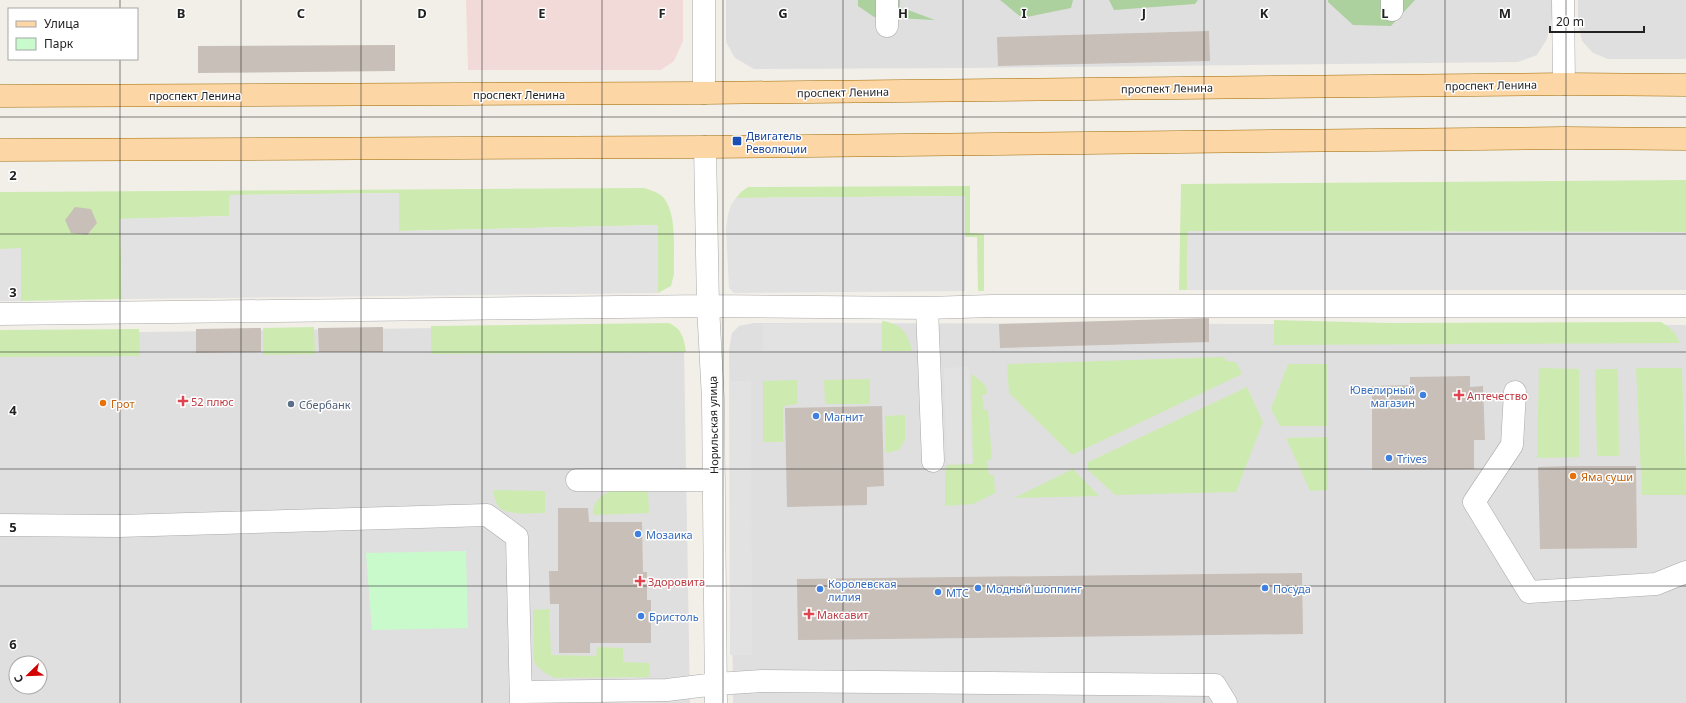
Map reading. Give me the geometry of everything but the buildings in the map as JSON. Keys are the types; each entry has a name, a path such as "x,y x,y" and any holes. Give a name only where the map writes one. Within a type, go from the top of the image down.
{"main road":[{"name":"проспект Ленина","path":"0,96 704,93 1686,84"},
{"path":"0,150 705,147 1564,138 1686,139"}],"street":[{"path":"704,0 704,93"},
{"path":"887,0 887,26"},
{"path":"1563,0 1564,84"},
{"name":"Норильская улица","path":"705,147 708,306 712,362 716,693"},
{"path":"0,314 708,306 927,308 992,306 1686,306"},
{"path":"927,308 933,460"},
{"path":"1515,392 1512,445 1474,502 1529,592 1656,584 1686,572"},
{"path":"578,480 714,480"},
{"path":"0,525 119,526 487,515 517,537 521,697 667,690 716,693 770,681 1215,684 1226,703"}],"shaded area":[{"path":"466,0 683,0 683,41 674,61 661,70 468,70"},
{"path":"726,0 1552,0 1552,16 1547,39 1537,55 1518,62 754,69 735,58 726,42"},
{"path":"1578,0 1686,0 1686,59 1608,59 1593,53 1582,41 1578,24"},
{"path":"399,193 399,231 658,225 658,293 122,299 120,219 229,216 230,195"},
{"path":"965,196 965,291 734,293 729,288 726,229 731,205 736,198"},
{"path":"1188,231 1686,232 1686,290 1187,290"},
{"path":"21,248 21,301 0,301 0,249"},
{"path":"754,323 1686,325 1686,703 733,703 729,349 732,333 739,326"},
{"path":"763,324 881,324 881,350 763,352"},
{"path":"664,325 684,346 690,703 0,703 0,334"},
{"path":"966,367 969,371 972,463 947,464 944,368"},
{"path":"729,381 751,381 752,655 730,655"}],"green space":[{"path":"858,0 900,0 900,7 935,20 874,17 858,6"},
{"path":"1000,0 1073,0 1071,8 1022,18"},
{"path":"1109,0 1198,0 1195,4 1114,10"},
{"path":"1328,0 1415,0 1391,26 1353,25 1328,2"},
{"path":"1686,180 1686,232 1188,231 1187,290 1179,290 1181,184"},
{"path":"970,186 970,233 984,234 984,291 978,291 977,237 965,237 965,196 736,198 748,187"},
{"path":"644,188 656,192 663,197 668,204 673,223 674,274 671,286 658,293 658,225 399,231 398,193 230,195 229,216 120,219 122,299 21,301 21,249 0,249 0,192"},
{"path":"1274,320 1389,323 1661,322 1673,331 1680,343 1274,345"},
{"path":"882,321 894,324 903,330 912,351 882,351"},
{"path":"669,323 677,328 682,334 686,352 431,354 431,326"},
{"path":"314,327 315,354 263,355 263,328"},
{"path":"139,329 140,356 0,357 0,330"},
{"path":"1224,357 1226,361 1236,362 1242,374 1072,455 1009,393 1007,364"},
{"path":"1288,364 1327,364 1327,426 1280,426 1271,409"},
{"path":"1539,368 1579,369 1579,457 1537,458"},
{"path":"1636,368 1682,368 1686,495 1642,495"},
{"path":"1595,369 1618,369 1619,456 1597,456"},
{"path":"971,373 986,386 987,394 982,395 984,410 988,410 992,459 987,460 989,475 994,475 995,493 973,504 945,506 945,474 947,465 973,464"},
{"path":"870,379 870,404 825,404 824,380"},
{"path":"797,380 797,404 783,406 783,442 763,442 763,381"},
{"path":"1247,387 1263,422 1236,492 1115,495 1088,470 1088,462"},
{"path":"905,415 905,440 899,450 886,453 885,416"},
{"path":"1328,437 1328,490 1310,491 1286,438"},
{"path":"1073,469 1099,496 1014,498"},
{"path":"493,490 545,491 545,513 513,513 502,509 496,502"},
{"path":"610,491 648,491 649,513 593,515 594,506 597,500"},
{"path":"466,551 468,628 372,630 366,553"},
{"path":"549,609 551,655 596,656 597,647 623,648 623,662 649,663 650,677 555,678 540,669 534,661 533,610"}],"place":[{"name":"Двигатель Революции","path":"737,141"},
{"name":"Ювелирный магазин","path":"1423,395"},
{"name":"Аптечество","path":"1459,395"},
{"name":"52 плюс","path":"183,401"},
{"name":"Грот","path":"103,403"},
{"name":"Сбербанк","path":"291,404"},
{"name":"Магнит","path":"816,416"},
{"name":"Trives","path":"1389,458"},
{"name":"Яма суши","path":"1573,476"},
{"name":"Мозаика","path":"638,534"},
{"name":"Здоровита","path":"640,581"},
{"name":"Модный шоппинг","path":"978,588"},
{"name":"Посуда","path":"1265,588"},
{"name":"Королевская лилия","path":"820,589"},
{"name":"МТС","path":"938,592"},
{"name":"Максавит","path":"809,614"},
{"name":"Бристоль","path":"641,616"}]}
